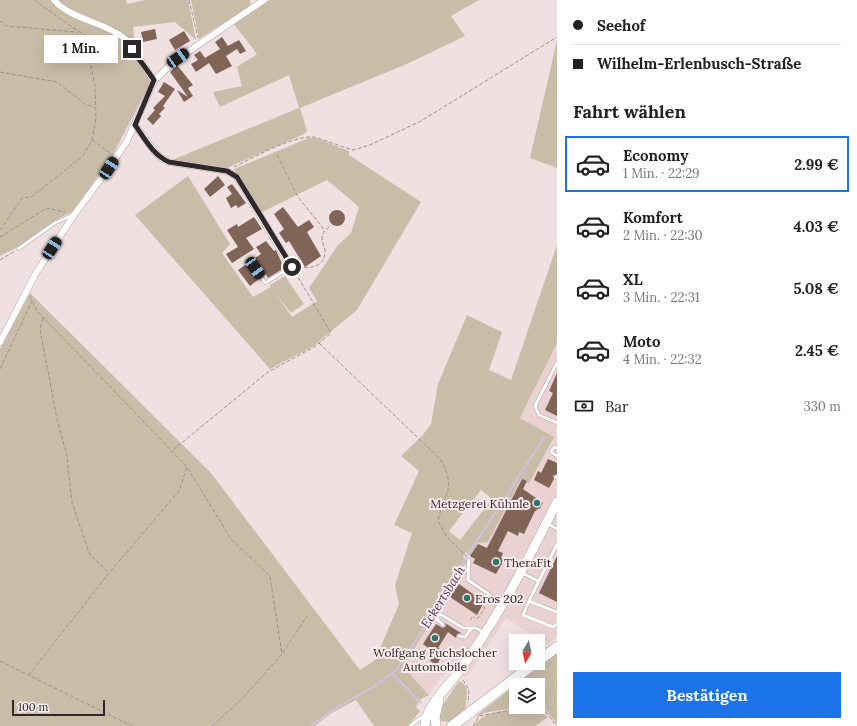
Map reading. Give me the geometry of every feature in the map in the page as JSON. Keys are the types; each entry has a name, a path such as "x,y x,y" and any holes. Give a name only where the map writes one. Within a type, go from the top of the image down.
{"main road":[{"path":"545,656 557,647"},
{"path":"452,726 526,670"}],"street":[{"path":"54,0 66,10 106,27 125,38 154,80"},
{"path":"0,342 36,273 74,215 116,157 135,125 154,80 173,62 210,35 264,0"},
{"path":"135,125 161,158 169,162 227,171 237,177 292,267"},
{"path":"425,722 441,694 485,633 503,603 546,524 554,513 557,502"},
{"path":"436,726 435,717 441,694"}],"lane":[{"path":"18,248 55,223 74,215"},
{"path":"255,268 265,283 292,267"},
{"path":"557,363 536,406 539,415 557,423"},
{"path":"557,448 554,446 551,452 557,456"},
{"path":"546,524 557,528"},
{"path":"557,546 523,615 553,627 557,624"},
{"path":"469,559 468,580 503,603"},
{"path":"521,572 538,581"},
{"path":"529,601 557,612"},
{"path":"443,626 437,620 439,615 442,615 463,628 476,628 485,633"},
{"path":"459,636 465,637 471,629"},
{"path":"410,726 416,720 421,718 425,722"},
{"path":"416,720 417,726"}],"path":[{"path":"34,0 77,32 120,52 133,60"},
{"path":"189,0 199,43"},
{"path":"0,21 8,26 77,32"},
{"path":"0,230 22,198 31,197 83,156 92,140 96,118 95,85 88,53 77,32"},
{"path":"227,171 269,151 308,136 314,136 353,150 370,145 421,121 557,37"},
{"path":"0,72 57,82 85,104 96,107"},
{"path":"92,140 116,157"},
{"path":"277,155 298,197 323,228 324,232"},
{"path":"0,237 48,208 74,215"},
{"path":"292,267 314,268 320,265 325,251 322,237 324,232 331,225"},
{"path":"0,260 18,248"},
{"path":"172,451 268,372 319,343 332,333 292,267"},
{"path":"28,290 32,300 43,317 187,467 231,538 270,576 282,654"},
{"path":"0,369 32,300"},
{"path":"43,317 40,329 57,418 67,456 72,503 90,555 110,573"},
{"path":"319,343 441,460 446,470 450,489 438,521 447,537 464,554"},
{"path":"29,675 110,573 179,491 187,467"},
{"path":"477,619 485,608 482,606"},
{"path":"212,726 243,698 282,654 307,616"},
{"path":"470,620 473,616 475,618"},
{"path":"0,661 132,726"},
{"path":"461,678 469,690 468,707"},
{"path":"473,726 480,716 509,710"},
{"path":"545,712 557,726"}],"shaded area":[{"path":"0,0 51,0 57,7 112,32 126,43 151,81 112,157 72,212 54,221 18,247 0,256"},
{"path":"57,0 126,0 127,4 145,0 188,0 196,40 175,22 133,27 135,48 109,26 67,8"},
{"path":"191,0 250,0 251,5 199,39"},
{"path":"270,0 479,0 451,16 465,36 409,63 300,108 307,131 304,134 227,168 172,160 299,108 289,75 220,107 213,92 242,86 237,67 257,54 234,24"},
{"path":"557,40 557,168 530,158"},
{"path":"309,138 316,138 349,151 349,155 421,202 357,310 312,347 270,369 135,215 188,176 230,244 222,253 253,297 271,287 270,285 285,276 304,304 291,313 273,290 292,317 317,301 309,288 338,245 351,233 359,207 327,180 260,213 234,169"},
{"path":"557,245 557,343 520,418 554,437 529,483 521,479 488,542 478,543 470,556 466,552 463,557 467,561 403,667 429,695 421,699 416,707 420,711 408,726 374,726 356,700 330,714 315,726 0,726 0,349 30,293 211,473 360,670 375,660 399,604 395,585 412,533 394,525 419,471 401,456 422,436 431,424 438,384 467,315 502,332 489,370 511,380","holes":["481,490 492,499 460,540 449,531"]},
{"path":"557,343 557,637 548,644 545,642 545,634 532,634 506,618 467,677 451,670 440,678 429,695 403,667 478,543 488,542 521,478 529,482 554,437 520,418"},
{"path":"557,653 557,724 545,710 545,678 525,678 535,670 545,670 545,662"},
{"path":"459,681 466,687 467,690 466,710 449,722 441,721 438,712"},
{"path":"509,690 509,709 484,713 477,717 476,716"},
{"path":"509,711 509,714 544,714 548,717 535,726 474,726 478,720 484,716"}],"building":[{"path":"155,29 157,39 143,42 141,32"},
{"path":"184,31 190,41 175,50 169,40"},
{"path":"222,37 228,46 239,40 246,51 240,54 237,49 226,56 232,66 216,74 209,63 196,72 191,64 198,60 194,55 200,51 205,58 220,49 215,42"},
{"path":"177,65 193,85 188,88 193,96 184,102 177,90 188,97 170,72"},
{"path":"164,82 175,89 163,106 165,108 159,114 161,116 153,125 147,119 155,110 153,108 165,96 158,92"},
{"path":"218,176 225,185 210,197 204,189"},
{"path":"232,184 246,203 238,208 236,205 231,208 226,198 232,194 227,187"},
{"path":"283,207 298,227 309,220 314,227 307,232 321,256 305,267 289,241 286,243 279,233 284,229 274,214"},
{"path":"334,210 340,210 345,215 343,224 340,226 334,226 329,221 329,215"},
{"path":"254,217 262,229 246,238 254,249 232,263 226,254 238,247 227,230 237,224 238,227"},
{"path":"266,241 274,251 276,250 284,268 268,278 266,274 264,276 257,266 254,265 252,269 259,279 250,286 238,270 261,254 256,247"},
{"path":"557,373 557,416 545,410 553,393 549,391"},
{"path":"548,459 557,463 557,474 553,476 554,479 549,488 534,480 538,471 541,473"},
{"path":"522,479 527,481 523,489 543,503 540,508 535,511 524,534 519,532 518,536 508,531 498,551 503,553 501,558 504,560 496,574 473,563 475,559 470,556 478,544 487,548"},
{"path":"557,556 557,602 539,593"},
{"path":"459,584 484,602 477,615 450,597"},
{"name":"Wolfgang Fuchslocher Automobile","path":"445,623 461,633 457,634 456,638 448,632 438,648 444,651 437,665 430,661 435,653 423,644 436,624 443,628 446,626"}],"waterway":[{"name":"Eckertsbach","path":"311,726 333,710 378,684 397,669 428,622 468,554 544,438"},
{"path":"392,673 421,703"}],"place":[{"name":"Metzgerei Kühnle","path":"537,503"},
{"name":"TheraFit","path":"496,562"},
{"name":"Eros 202","path":"467,598"},
{"name":"Wolfgang Fuchslocher Automobile","path":"435,638"}],"route":[{"path":"132,49 154,80 135,125 147,143 161,158 169,162 227,171 237,177 292,267"}]}
